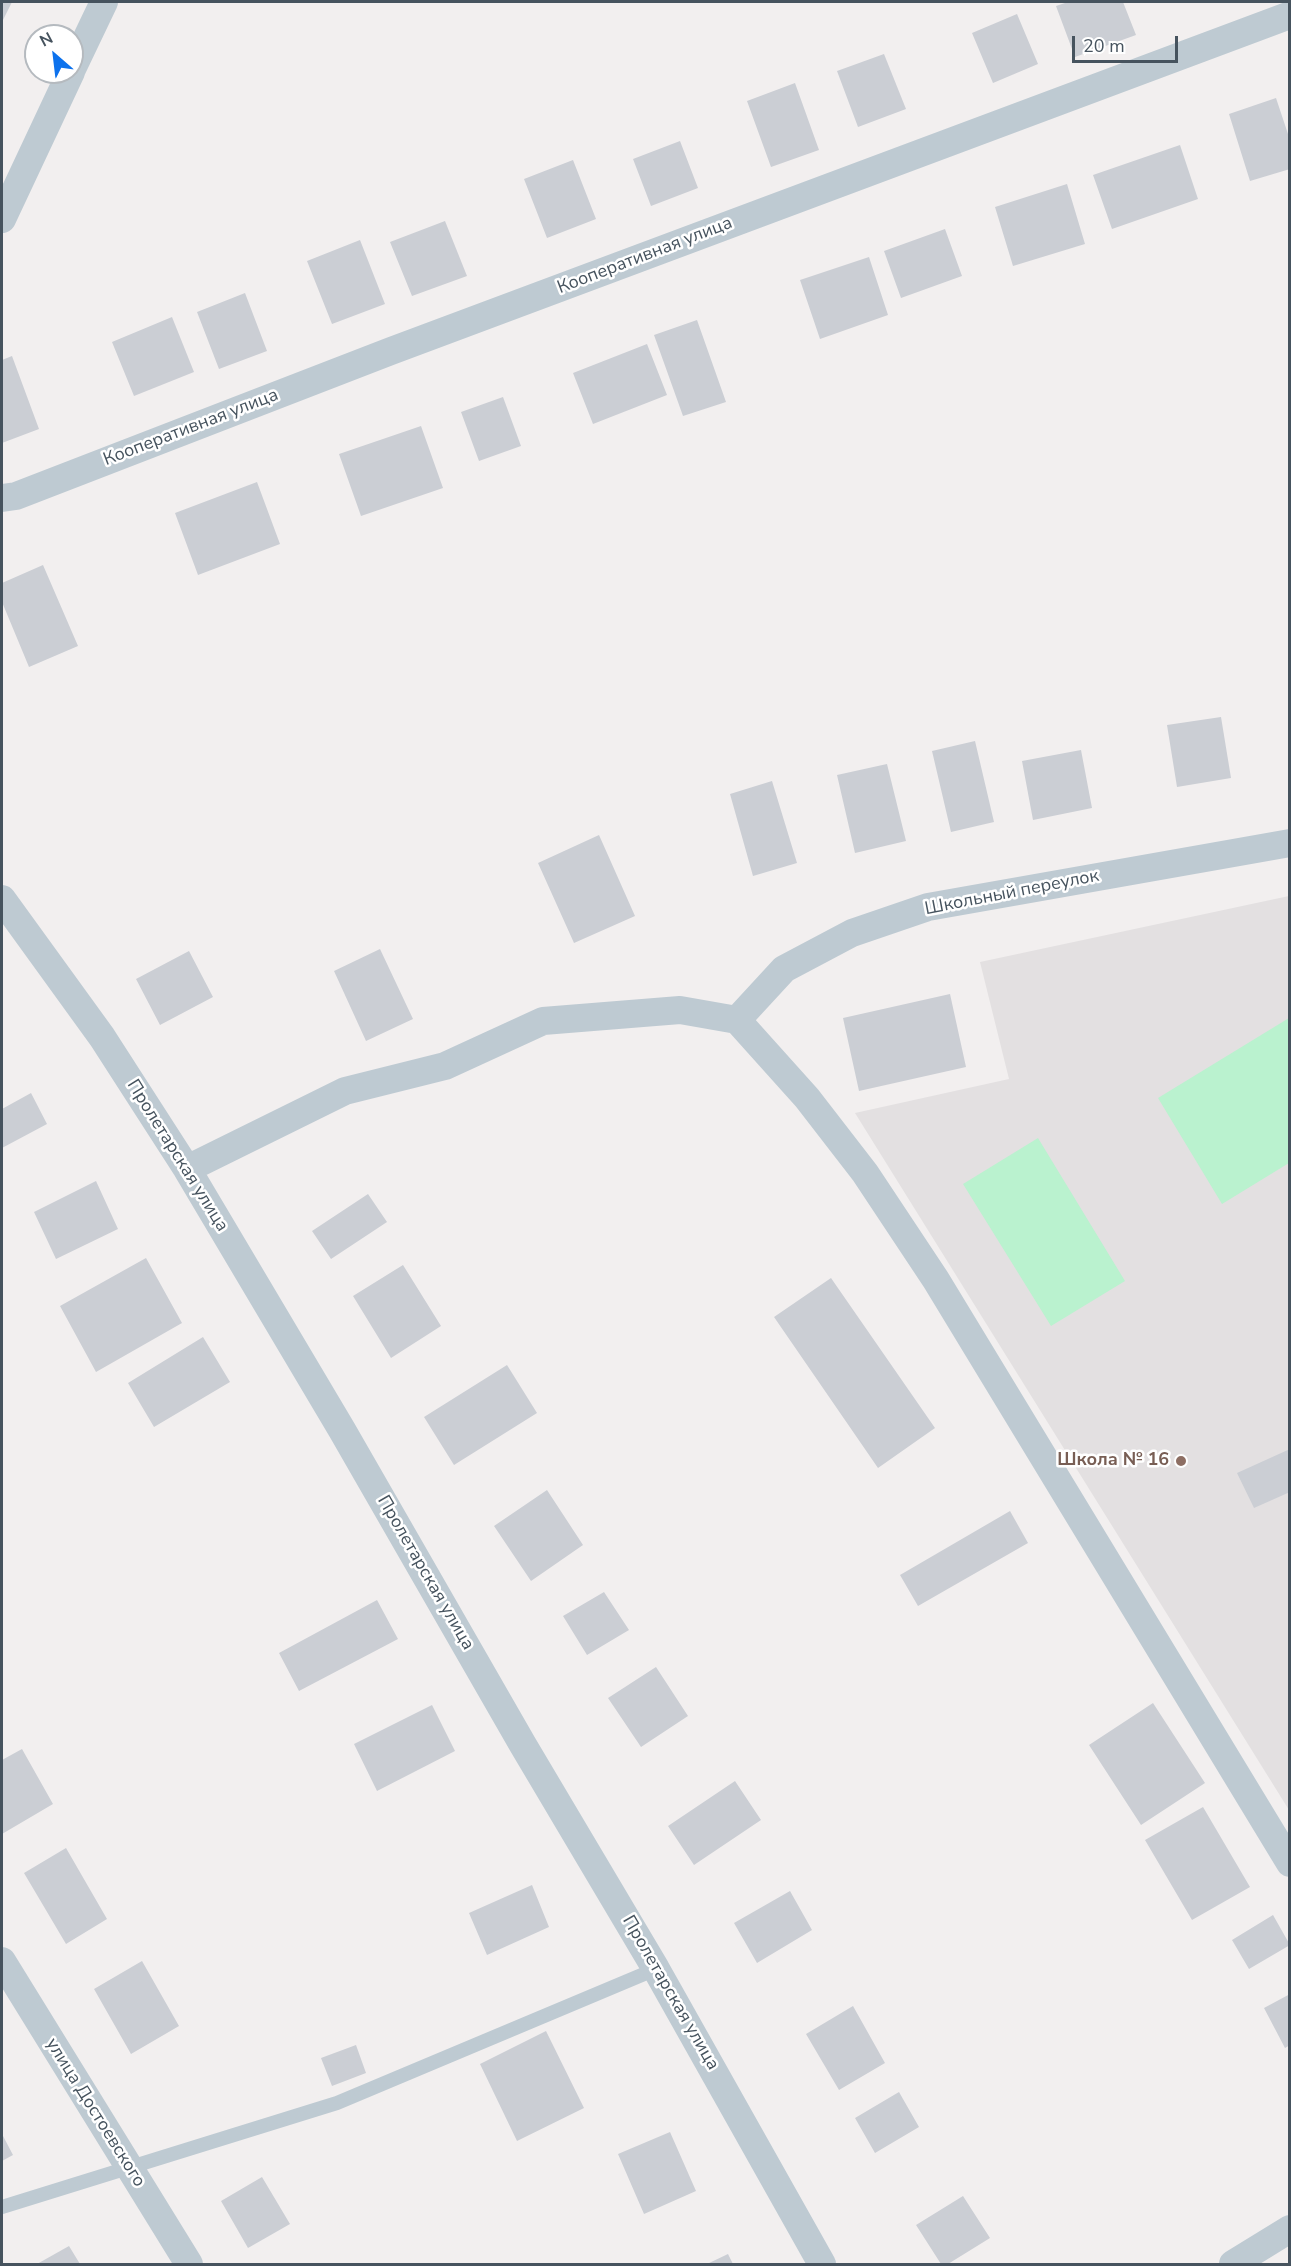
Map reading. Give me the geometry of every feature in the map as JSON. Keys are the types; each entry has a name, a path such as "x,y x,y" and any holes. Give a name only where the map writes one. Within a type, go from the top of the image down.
{"street":[{"path":"84,43 104,2"},
{"name":"Кооперативная улица","path":"2,498 16,496 391,351 1290,15"},
{"path":"2,219 65,84"},
{"name":"Школьный переулок","path":"737,1020 784,969 852,933 928,907 1290,843"},
{"name":"Пролетарская улица","path":"2,899 102,1037 187,1169 342,1430 523,1745 656,1968 822,2265"},
{"path":"187,1169 345,1091 445,1066 543,1021 680,1010 737,1020 807,1098 865,1173 936,1280 1290,1863"},
{"name":"улица Достоевского","path":"2,1961 189,2265"},
{"path":"1233,2265 1290,2229"}],"lane":[{"path":"2,2207 337,2103 656,1968"}],"shaded area":[{"name":"Школа № 16","path":"1289,896 1289,1810 855,1113 1009,1079 980,962"}],"green space":[{"path":"1289,1018 1289,1163 1222,1204 1158,1098"},
{"path":"1038,1138 1125,1281 1051,1326 963,1184"}],"building":[{"path":"2,2 12,2 2,22"},
{"path":"1068,2 1123,2 1136,35 1075,57 1056,6"},
{"path":"1017,14 1038,64 993,83 972,33"},
{"path":"884,54 906,109 858,127 837,71"},
{"path":"795,83 819,150 771,167 747,101"},
{"path":"1276,98 1290,140 1290,169 1250,181 1229,114"},
{"path":"680,141 698,188 651,206 633,159"},
{"path":"1180,145 1198,199 1112,229 1093,175"},
{"path":"573,160 596,219 547,238 524,179"},
{"path":"1067,184 1085,244 1013,266 995,207"},
{"path":"445,221 467,276 412,296 390,242"},
{"path":"945,229 962,276 901,298 884,251"},
{"path":"360,240 385,304 332,324 307,261"},
{"path":"869,257 888,315 820,339 800,280"},
{"path":"245,293 267,351 219,369 197,312"},
{"path":"172,317 194,372 134,396 112,342"},
{"path":"697,320 726,402 683,416 654,335"},
{"path":"647,344 667,395 593,424 573,373"},
{"path":"12,356 39,429 2,443 2,360"},
{"path":"503,397 521,446 479,461 461,412"},
{"path":"421,426 443,488 361,516 339,454"},
{"path":"257,482 280,544 198,575 175,513"},
{"path":"43,565 78,646 29,667 2,602 2,583"},
{"path":"1221,717 1231,778 1177,787 1167,725"},
{"path":"975,741 994,822 951,832 932,751"},
{"path":"1081,750 1092,808 1033,820 1022,761"},
{"path":"887,764 906,841 855,853 837,775"},
{"path":"772,781 797,863 753,876 730,794"},
{"path":"599,835 635,916 574,943 538,863"},
{"path":"380,949 413,1019 366,1041 334,971"},
{"path":"189,951 213,997 160,1025 136,979"},
{"path":"950,994 966,1067 859,1091 843,1018"},
{"path":"31,1093 47,1124 2,1148 2,1109"},
{"path":"96,1181 118,1229 56,1259 34,1212"},
{"path":"368,1194 387,1222 331,1259 312,1231"},
{"path":"146,1258 182,1323 96,1372 60,1306"},
{"path":"403,1265 441,1326 391,1358 353,1296"},
{"path":"831,1278 935,1428 878,1468 774,1317"},
{"path":"203,1337 230,1382 154,1427 128,1383"},
{"path":"507,1365 537,1413 454,1465 424,1417"},
{"path":"1290,1449 1290,1492 1254,1508 1237,1473"},
{"path":"547,1490 583,1545 531,1581 494,1526"},
{"path":"1010,1511 1028,1543 918,1606 900,1575"},
{"path":"604,1592 629,1630 587,1655 563,1616"},
{"path":"377,1600 398,1639 299,1691 279,1653"},
{"path":"656,1667 688,1716 641,1747 608,1698"},
{"path":"1153,1703 1205,1783 1141,1825 1089,1745"},
{"path":"432,1705 455,1751 377,1791 354,1744"},
{"path":"22,1749 53,1804 2,1834 2,1760"},
{"path":"735,1781 761,1820 694,1865 668,1826"},
{"path":"1203,1807 1250,1887 1192,1920 1145,1840"},
{"path":"66,1848 107,1919 66,1944 24,1873"},
{"path":"532,1885 549,1927 487,1955 469,1913"},
{"path":"790,1891 812,1930 757,1963 734,1923"},
{"path":"1273,1915 1290,1945 1249,1969 1232,1940"},
{"path":"142,1961 179,2026 131,2054 94,1989"},
{"path":"1290,1994 1290,2045 1285,2048 1264,2008"},
{"path":"853,2006 885,2063 839,2090 806,2034"},
{"path":"546,2031 584,2108 517,2141 480,2064"},
{"path":"356,2045 366,2073 332,2086 321,2058"},
{"path":"899,2092 919,2127 875,2153 855,2118"},
{"path":"670,2132 696,2191 644,2214 618,2154"},
{"path":"2,2134 13,2155 2,2161"},
{"path":"262,2177 290,2224 248,2248 221,2201"},
{"path":"963,2196 990,2238 948,2264 941,2264 916,2225"},
{"path":"69,2246 80,2264 37,2264"},
{"path":"728,2254 733,2264 707,2264"}],"place":[{"name":"Школа № 16","path":"1181,1461"}]}
